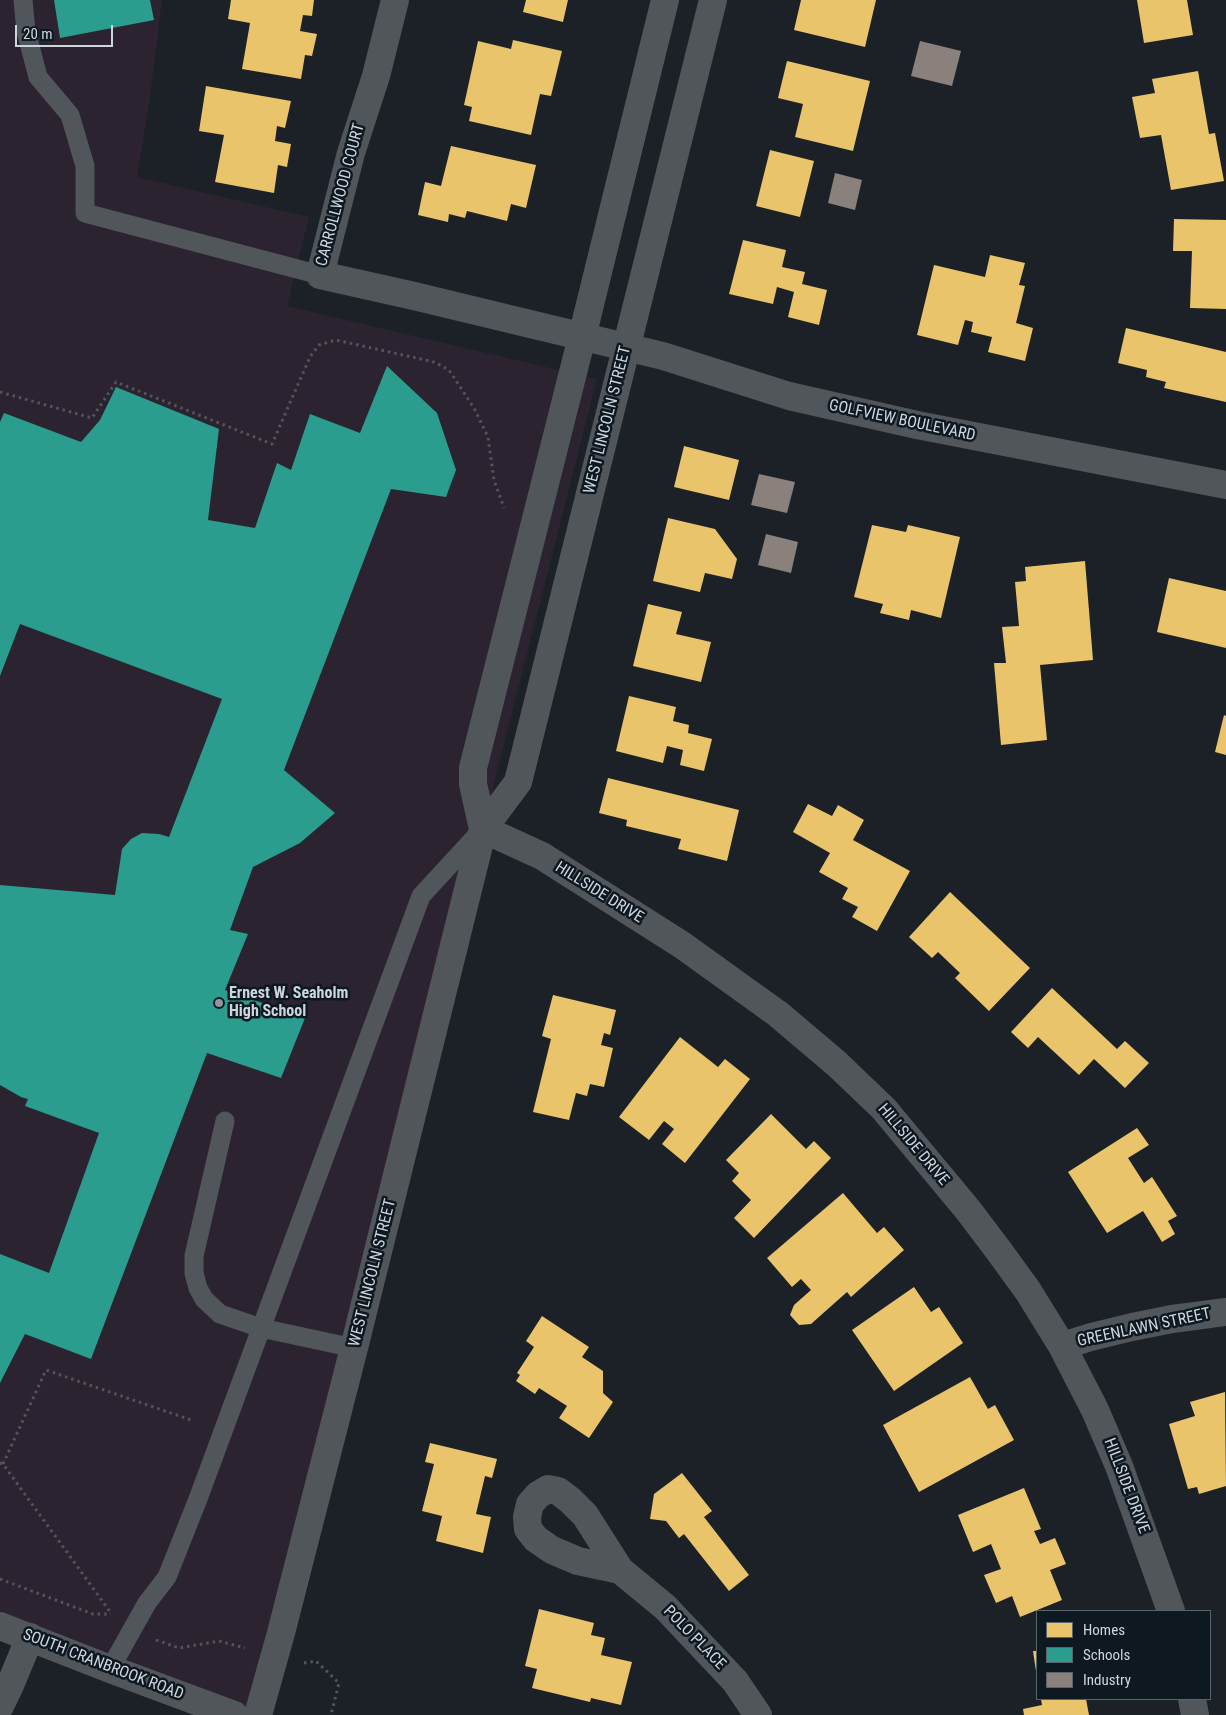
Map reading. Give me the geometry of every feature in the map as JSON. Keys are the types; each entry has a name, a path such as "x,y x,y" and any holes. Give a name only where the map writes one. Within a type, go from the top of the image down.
{"street":[{"name":"CARROLLWOOD COURT","path":"394,0 376,76 351,153 320,275 582,337"},
{"name":"WEST LINCOLN STREET","path":"482,829 473,784 473,768 666,0"},
{"name":"WEST LINCOLN STREET","path":"258,1715 354,1348 482,829 518,782 713,0"},
{"name":"GOLFVIEW BOULEVARD","path":"582,337 669,358 789,396 917,425 1226,485"},
{"name":"HILLSIDE DRIVE","path":"482,829 542,856 682,945 778,1014 838,1064 884,1109 968,1210 1028,1291 1062,1346 1095,1410 1119,1466 1171,1610"},
{"name":"GREENLAWN STREET","path":"1062,1346 1132,1327 1172,1319 1226,1312"},
{"name":"POLO PLACE","path":"620,1570 665,1607 735,1681 758,1715"},
{"name":"SOUTH CRANBROOK ROAD","path":"0,1626 110,1670 234,1715"},
{"path":"0,1706 30,1637"},
{"path":"1192,1700 1195,1715"}],"lane":[{"path":"23,0 26,31 38,77 70,115 85,166 85,213 320,275"},
{"path":"110,1670 146,1603 167,1577 198,1499 421,896 482,829"},
{"path":"225,1121 194,1256 194,1273 198,1288 204,1298 220,1314 261,1328 354,1348"}],"path":[{"path":"0,392 92,418 116,382 272,444 310,357 319,345 336,340 434,362 449,370 474,408 488,437 494,480 504,508"},
{"path":"118,1621 1,1464 46,1370 194,1421"},
{"path":"0,1579 93,1614 111,1614"},
{"path":"148,1637 179,1648 218,1641 248,1648"},
{"path":"305,1663 316,1661 339,1683 331,1715"}],"shaded area":[{"name":"Ernest W. Seaholm High School","path":"0,0 162,0 150,98 137,177 309,217 287,306 597,379 257,1715 0,1628"}],"building: Homes":[{"path":"231,0 314,0 312,16 303,15 300,31 317,34 312,56 305,55 301,79 242,69 250,23 228,19"},
{"path":"526,0 568,0 563,22 523,12"},
{"path":"801,0 876,0 865,47 794,30"},
{"path":"1137,0 1187,0 1193,35 1144,43"},
{"path":"513,40 562,51 551,96 540,94 531,135 469,121 472,107 464,105 478,41 511,49"},
{"path":"787,61 870,81 853,151 795,137 803,104 778,98"},
{"path":"1198,71 1209,134 1215,133 1224,181 1171,190 1161,135 1140,138 1132,97 1155,93 1152,79"},
{"path":"206,86 291,101 285,128 277,126 275,141 291,144 287,167 278,165 274,193 215,182 224,135 199,131"},
{"path":"451,146 536,165 526,208 511,204 507,221 467,211 465,218 449,214 448,222 418,215 425,182 441,186"},
{"path":"770,150 814,161 800,217 756,206"},
{"path":"1174,219 1226,220 1226,309 1190,308 1192,251 1173,251"},
{"path":"743,240 786,250 782,267 805,272 802,284 827,290 819,325 788,317 794,292 777,287 773,304 729,294"},
{"path":"990,255 1025,263 1019,285 1025,286 1016,323 1033,328 1025,361 988,352 992,337 971,332 973,322 965,320 958,345 917,335 934,265 985,277"},
{"path":"1126,328 1226,352 1226,402 1164,388 1166,382 1146,377 1147,370 1118,363"},
{"path":"684,446 739,460 729,500 674,487"},
{"path":"668,518 715,529 737,559 732,579 705,573 700,592 653,581"},
{"path":"872,525 906,532 908,525 960,537 941,618 911,610 909,620 880,613 883,604 854,597"},
{"path":"1085,561 1093,660 1040,665 1047,740 1001,745 994,663 1006,663 1002,627 1019,626 1015,582 1026,581 1025,567"},
{"path":"1169,578 1226,591 1226,648 1157,632"},
{"path":"648,604 682,612 676,634 711,642 701,682 633,666"},
{"path":"629,696 676,707 673,721 689,725 688,733 712,739 704,771 680,765 683,750 667,746 663,763 616,751"},
{"path":"1224,715 1226,716 1226,755 1215,752"},
{"path":"608,778 739,810 727,861 678,849 681,839 626,826 627,820 599,813"},
{"path":"808,804 832,816 838,805 864,820 853,840 910,871 877,931 852,917 858,907 842,899 848,888 819,872 830,853 793,832"},
{"path":"950,892 1030,968 989,1011 955,978 960,973 938,952 932,958 909,937"},
{"path":"1052,988 1117,1049 1125,1041 1149,1063 1125,1088 1094,1059 1079,1075 1038,1037 1028,1048 1011,1032"},
{"path":"553,995 616,1010 610,1035 604,1033 601,1045 613,1048 604,1087 590,1084 587,1096 576,1093 569,1120 533,1112 551,1039 542,1036"},
{"path":"680,1037 718,1067 725,1059 750,1079 685,1163 662,1144 674,1129 664,1121 649,1140 619,1117"},
{"path":"771,1114 806,1149 814,1141 831,1158 754,1238 734,1218 751,1200 732,1181 739,1173 726,1160"},
{"path":"1137,1128 1149,1145 1128,1158 1144,1183 1152,1177 1177,1216 1168,1221 1175,1234 1162,1242 1143,1211 1107,1233 1068,1172"},
{"path":"843,1193 877,1233 884,1227 904,1250 851,1297 847,1292 811,1324 799,1325 790,1315 794,1305 811,1290 801,1279 792,1287 767,1258"},
{"path":"914,1287 931,1312 939,1307 963,1343 894,1391 852,1330"},
{"path":"542,1316 589,1347 582,1357 603,1371 603,1393 613,1402 589,1438 559,1418 567,1406 539,1388 535,1394 516,1381 520,1375 517,1373 534,1347 526,1341"},
{"path":"970,1377 988,1409 995,1405 1014,1440 919,1492 883,1425"},
{"path":"1225,1392 1226,1486 1199,1494 1197,1487 1188,1489 1169,1424 1195,1416 1190,1402"},
{"path":"430,1443 497,1459 492,1478 485,1476 476,1514 491,1517 483,1553 436,1541 442,1516 422,1511 434,1464 425,1462"},
{"path":"682,1473 712,1511 704,1517 749,1575 729,1591 684,1534 679,1538 666,1521 650,1519 654,1494"},
{"path":"1024,1488 1041,1529 1034,1531 1040,1544 1055,1538 1066,1564 1050,1570 1062,1600 1020,1617 1012,1596 996,1603 984,1575 1001,1569 991,1544 973,1552 958,1515"},
{"path":"539,1609 594,1623 591,1635 605,1638 601,1655 632,1662 621,1705 591,1698 590,1702 532,1688 537,1669 525,1666"},
{"path":"1033,1651 1036,1651 1036,1671"},
{"path":"1041,1700 1086,1700 1089,1715 1024,1715 1023,1709 1042,1705"}],"building: Schools":[{"path":"54,0 150,0 154,20 60,38"},
{"path":"387,366 437,413 456,470 446,497 391,489 284,770 335,813 300,843 253,867 230,930 248,934 225,990 305,1018 281,1078 207,1053 91,1359 25,1334 0,1383 0,1254 49,1273 99,1133 25,1106 28,1099 0,1085 0,885 115,895 122,849 131,839 142,833 159,834 169,837 222,699 20,624 0,676 0,422 4,413 81,442 100,420 116,387 219,429 208,520 255,528 277,463 291,470 310,414 360,433"}],"building: Industry":[{"path":"920,41 961,51 952,86 911,76"},
{"path":"835,173 862,180 855,210 828,203"},
{"path":"759,474 795,482 787,513 751,505"},
{"path":"766,534 798,542 791,573 758,565"}],"place":[{"name":"Ernest W. Seaholm High School","path":"219,1003"}]}
